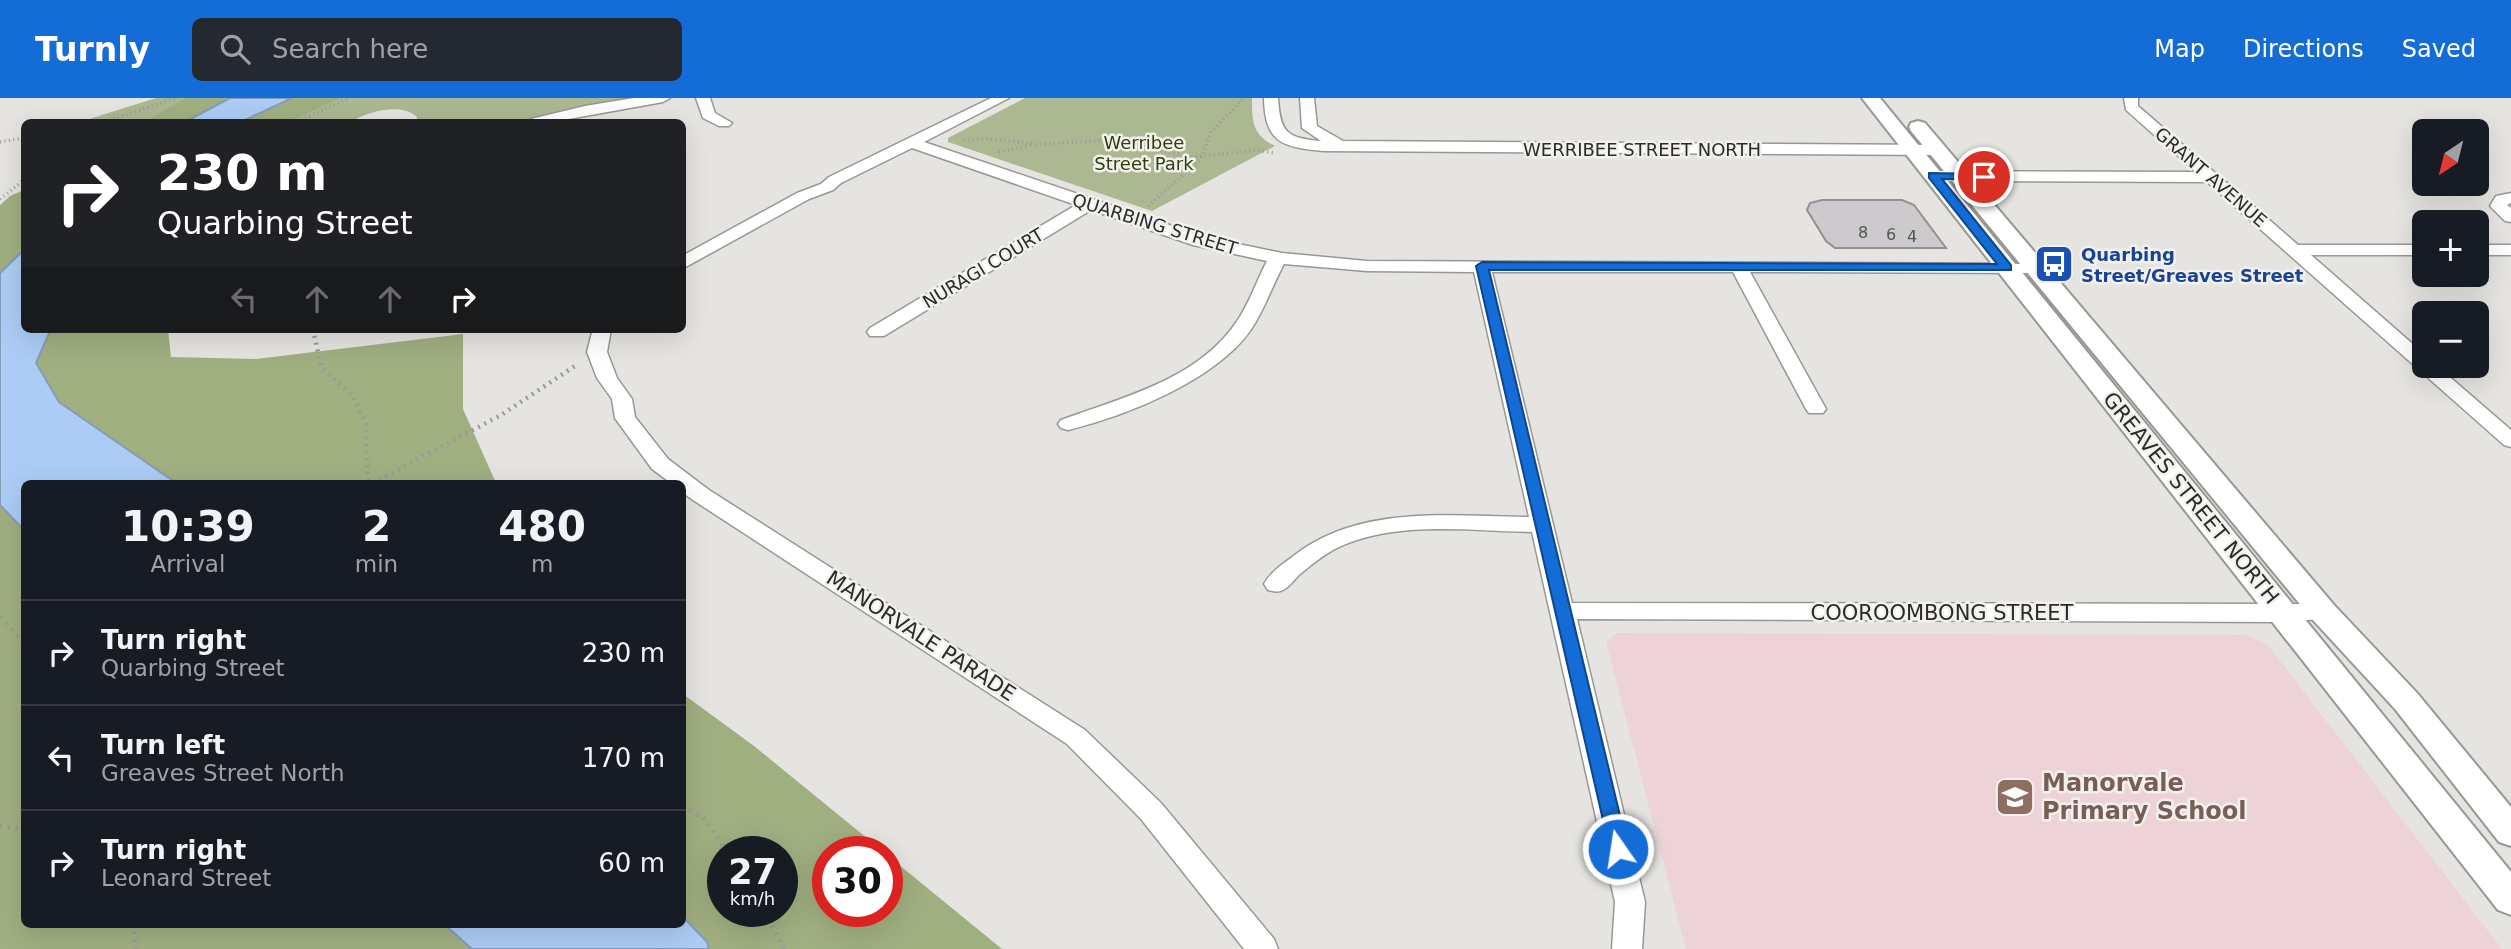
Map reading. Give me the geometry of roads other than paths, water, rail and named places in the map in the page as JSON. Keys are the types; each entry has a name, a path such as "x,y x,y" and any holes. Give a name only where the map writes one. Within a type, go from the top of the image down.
{"street":[{"path":"548,119 585,110 663,98"},
{"path":"703,98 708,115 724,123"},
{"path":"686,262 803,196 827,187 835,180 1002,98"},
{"name":"WERRIBEE STREET NORTH","path":"1271,98 1271,121 1280,135 1307,145 1936,163 2211,177"},
{"name":"WERRIBEE STREET NORTH","path":"1307,98 1310,128 1347,148"},
{"name":"GREAVES STREET NORTH","path":"1871,98 2037,268 2323,612 2406,701 2511,832"},
{"name":"GREAVES STREET NORTH","path":"1894,98 2007,267 2511,899"},
{"name":"GRANT AVENUE","path":"2131,98 2131,107 2412,354"},
{"name":"QUARBING STREET","path":"911,143 1140,222 1222,247 1278,258 1336,265 2037,268"},
{"path":"2479,197 2505,200 2500,210 2511,217"},
{"name":"NURAGI COURT","path":"877,332 1090,204"},
{"path":"2295,250 2412,250"},
{"path":"2489,250 2511,250"},
{"path":"1068,424 1157,391 1192,373 1224,349 1242,328 1278,258"},
{"path":"1482,266 1630,902 1627,949"},
{"path":"1738,266 1816,409"},
{"name":"MANORVALE PARADE","path":"599,341 607,378 622,399 622,412 660,464 681,480"},
{"name":"GRANT AVENUE","path":"2440,378 2511,441"},
{"name":"MANORVALE PARADE","path":"686,484 1076,737 1098,755 1135,795 1263,949"},
{"path":"1276,584 1311,553 1332,541 1368,529 1411,525 1541,525"},
{"name":"COOROOMBONG STREET","path":"1562,611 2323,612"}],"water":[{"path":"230,98 292,98 247,119 191,119"},
{"path":"21,253 21,333 49,333 36,363 59,402 172,480 21,480 21,527 0,505 0,273"},
{"path":"686,920 707,942 709,949 472,949 448,928 686,928"}],"place":[{"name":"Quarbing Street/Greaves Street","path":"2054,264"},
{"name":"Manorvale Primary School","path":"2015,797"}],"park label":[{"name":"Werribee Street Park","path":"1144,152"}]}
